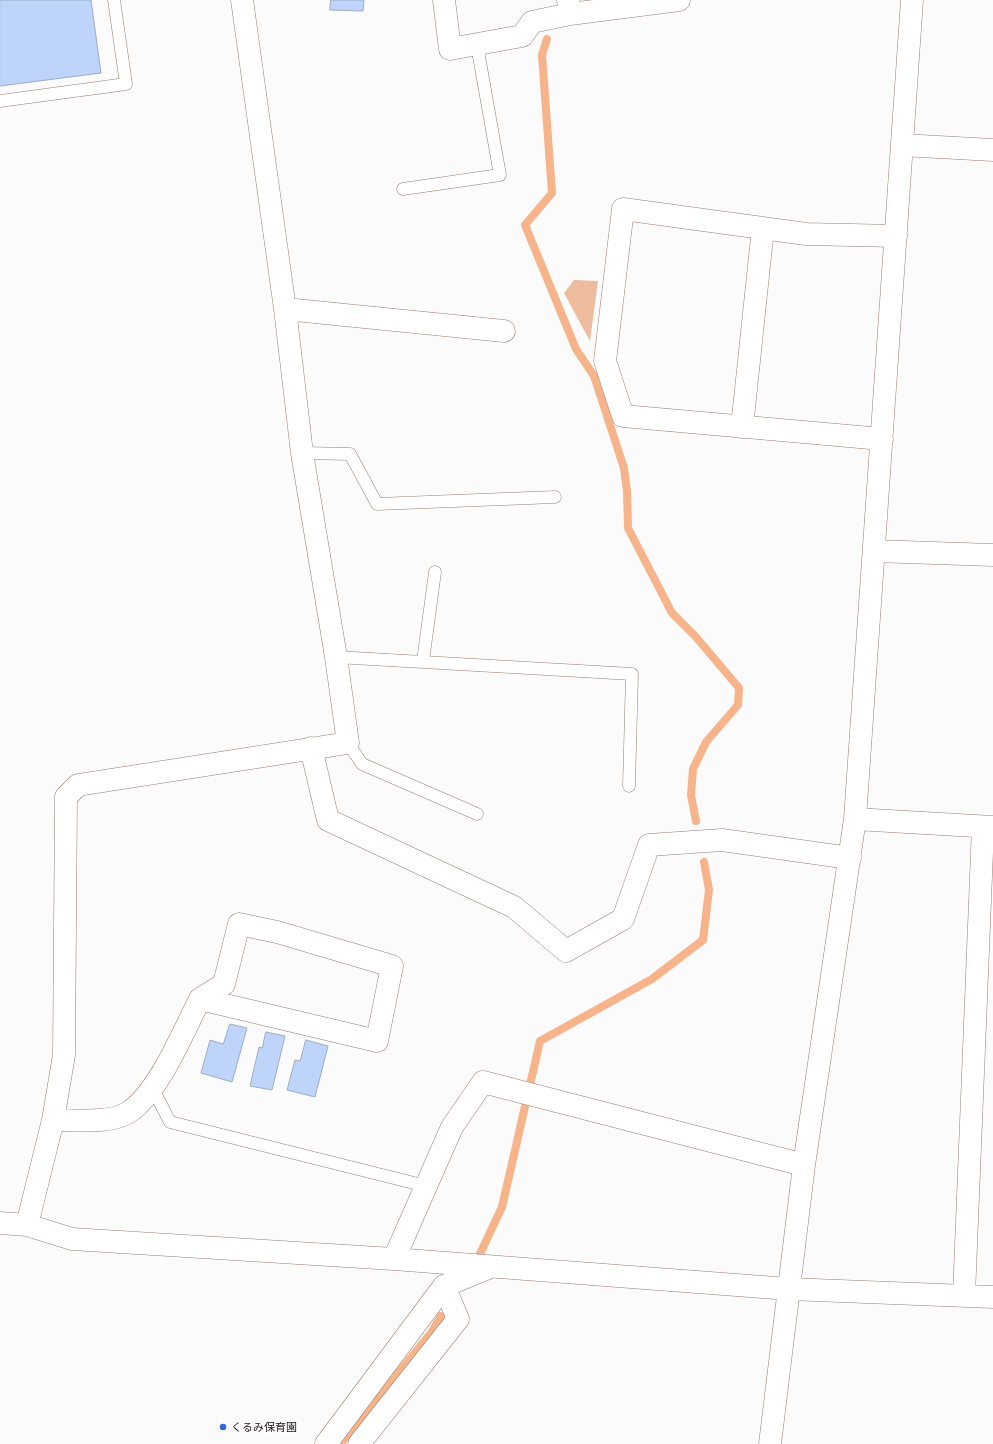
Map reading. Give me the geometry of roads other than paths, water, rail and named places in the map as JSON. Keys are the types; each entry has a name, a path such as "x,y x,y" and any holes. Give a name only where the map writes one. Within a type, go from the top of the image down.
{"street":[{"path":"27,1225 53,1120 64,1055 66,797 78,785 348,743 336,657 302,453 285,309 242,0"},
{"path":"444,0 450,49 522,36 532,22 569,7 671,0"},
{"path":"770,1444 804,1165 855,819 912,0"},
{"path":"902,145 993,150"},
{"path":"882,438 623,416 605,361 623,208 806,234 896,236"},
{"path":"742,427 763,228"},
{"path":"285,309 504,331"},
{"path":"874,551 993,556"},
{"path":"312,748 328,820 514,908 566,951 623,919 649,845 722,840 850,858"},
{"path":"855,819 988,827 964,1295"},
{"path":"53,1120 106,1119 128,1113 153,1089 200,999 224,984 239,924 277,932 392,966 377,1041 200,999"},
{"path":"394,1259 452,1127 483,1082 804,1165"},
{"path":"0,1223 27,1225 72,1239 394,1259 789,1289 993,1296"},
{"path":"326,1444 444,1286 490,1267"},
{"path":"359,1444 458,1319 444,1286"}],"lane":[{"path":"0,100 126,84 114,0"},
{"path":"403,190 500,175 477,45"},
{"path":"302,453 350,454 377,504 555,497"},
{"path":"422,661 435,572"},
{"path":"336,657 632,674 629,786"},
{"path":"348,743 362,764 477,814"},
{"path":"153,1089 170,1122 426,1186"}],"waterway":[{"path":"547,39 542,55 552,193 525,225 576,349 594,376 624,468 627,491 628,528 672,613 696,637 739,688 738,705 706,742 693,769 691,795 696,821"},
{"path":"479,1256 502,1207 540,1041 652,979 703,940 709,890 704,862"},
{"path":"340,1444 431,1333 441,1316"}],"place":[{"name":"くるみ保育園","path":"223,1427"}]}
